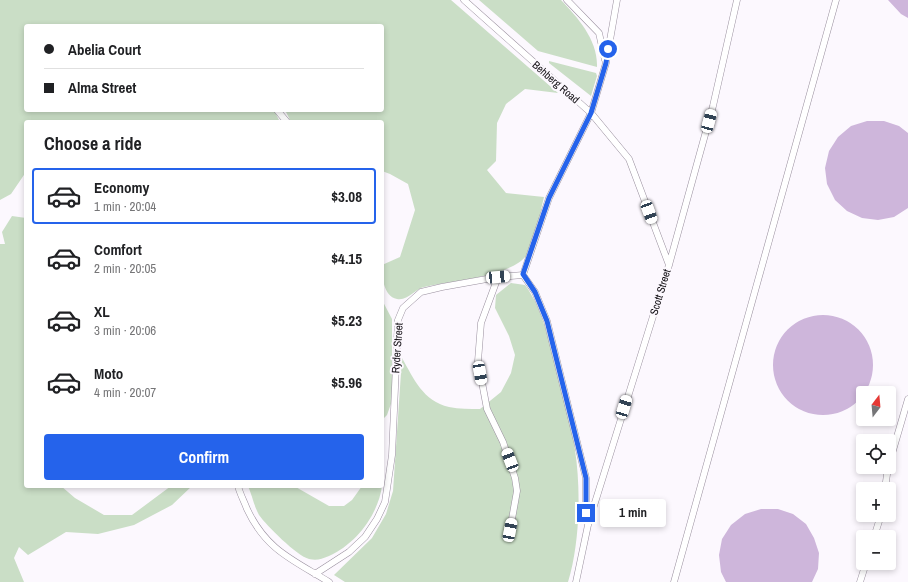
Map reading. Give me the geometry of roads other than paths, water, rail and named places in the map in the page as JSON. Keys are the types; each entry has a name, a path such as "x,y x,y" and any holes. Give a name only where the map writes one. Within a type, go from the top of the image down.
{"lane":[{"name":"Behberg Road","path":"464,0 591,113 629,159 669,265"},
{"path":"567,0 600,33 606,63"},
{"path":"588,526 586,513 586,478 547,321 535,292 523,274 549,198 591,113 606,63 617,0"},
{"name":"Scott Street","path":"576,582 588,526 669,265 713,106 737,0"},
{"path":"674,582 836,0"},
{"path":"279,112 285,120"},
{"name":"Ryder Street","path":"315,574 349,552 365,537 377,519 385,502 392,455 398,320 403,308 421,292 498,277 523,274"},
{"path":"498,277 481,323 478,361 487,409 503,442 515,478 517,491 510,530"},
{"path":"896,441 908,399"},
{"path":"238,488 255,525 267,541 282,554 329,582"},
{"path":"860,582 864,570"}]}
